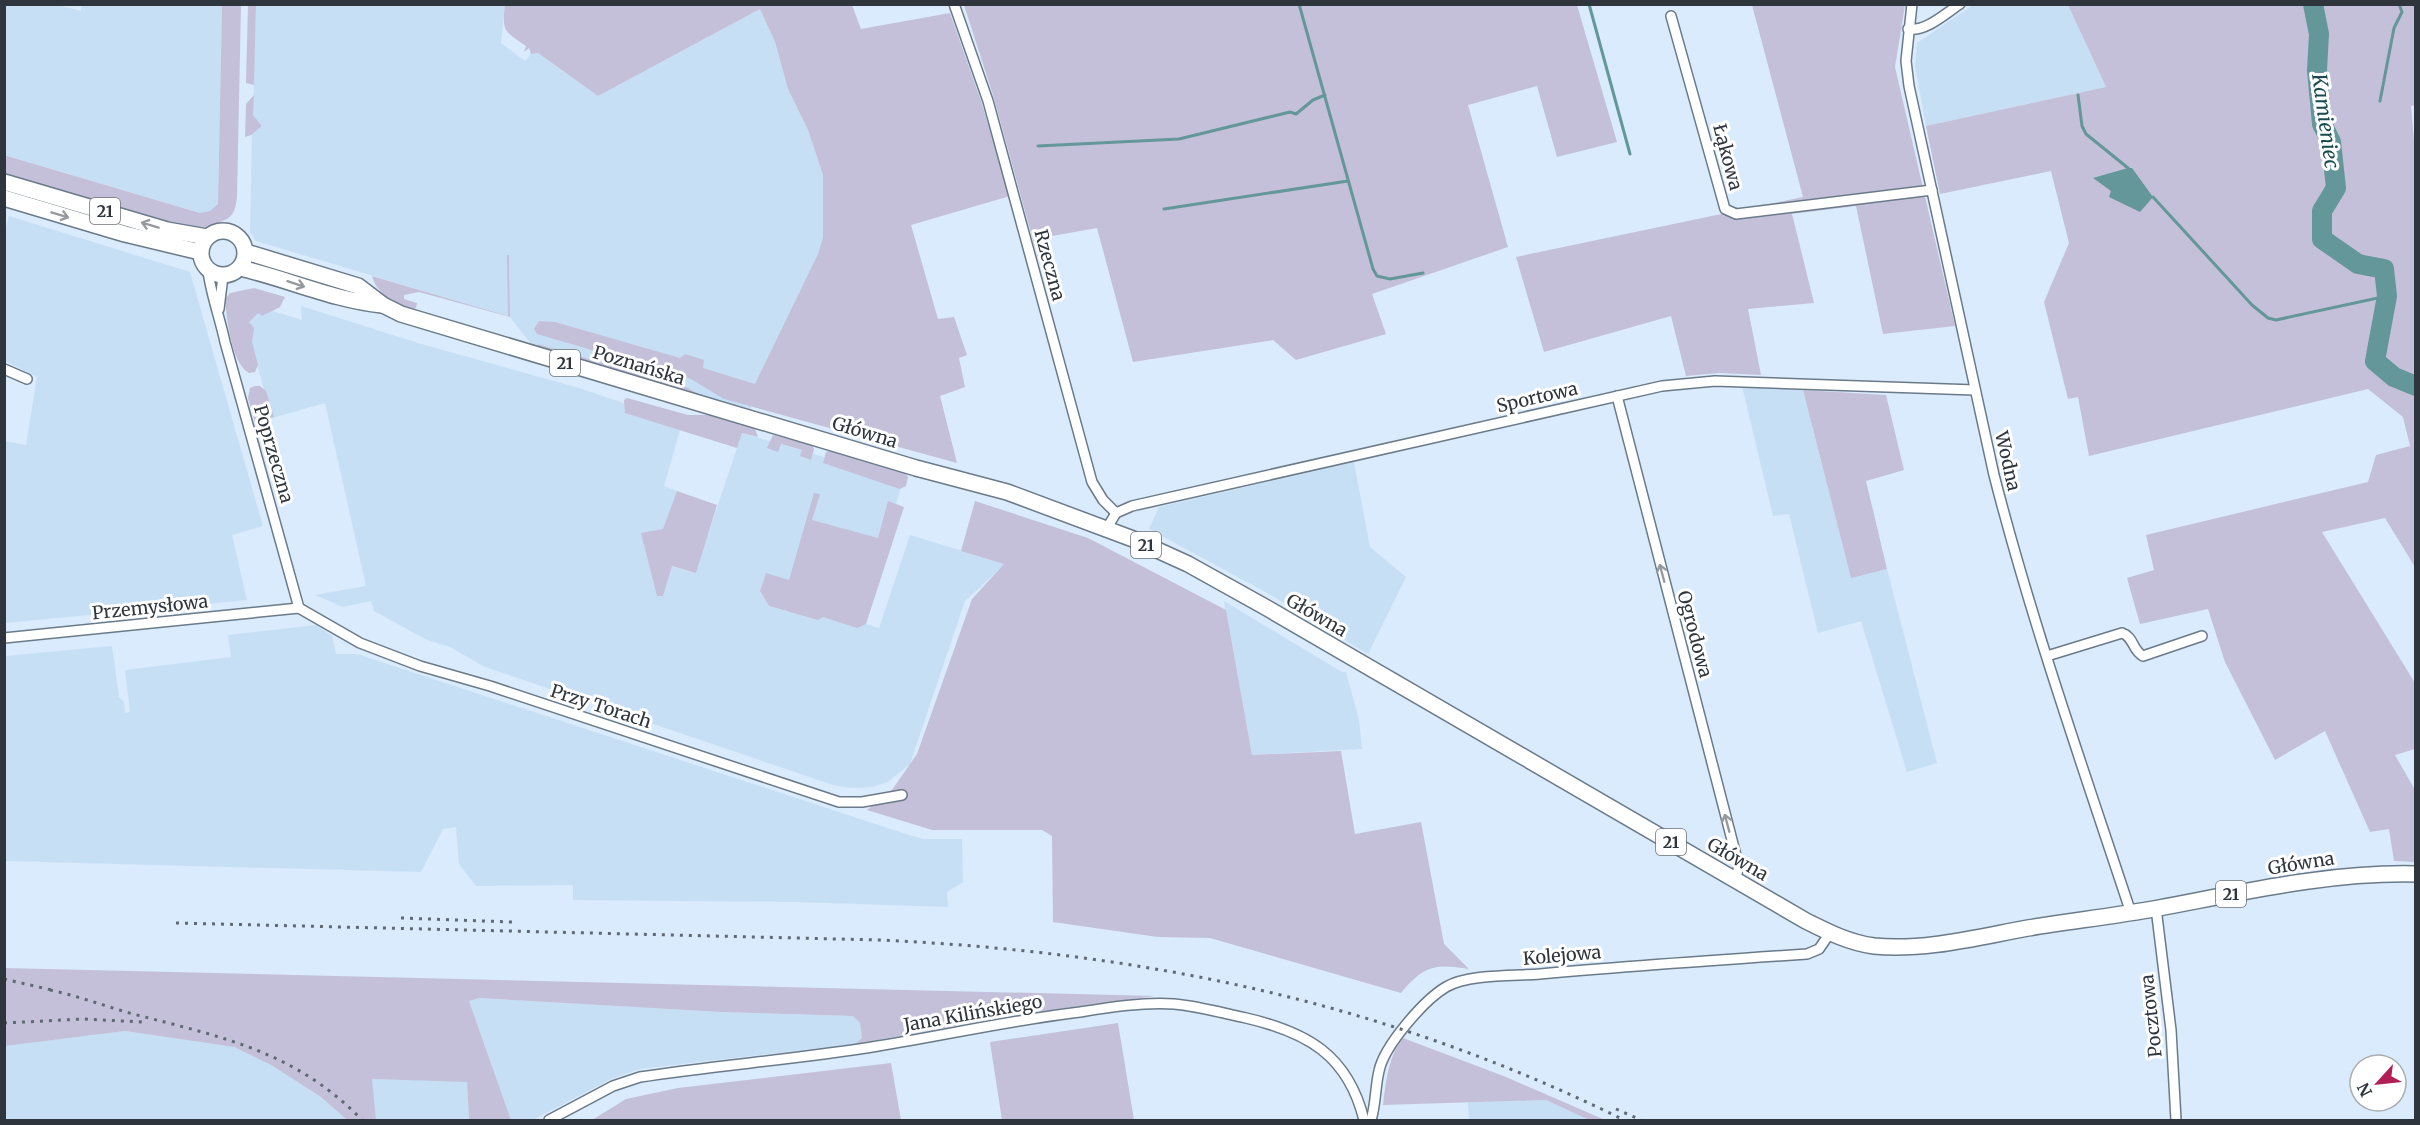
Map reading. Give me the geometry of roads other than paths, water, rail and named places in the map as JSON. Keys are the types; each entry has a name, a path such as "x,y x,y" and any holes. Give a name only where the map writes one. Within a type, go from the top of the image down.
{"main road":[{"name":"21","path":"4,182 167,230 207,237 219,231 232,233 239,237 246,252"},
{"name":"21","path":"4,198 125,234 200,252"},
{"path":"207,237 200,252 204,265 216,273 235,273 240,268 246,252"},
{"name":"Poznańska","path":"246,252 358,286 383,305"},
{"name":"Poznańska","path":"240,268 353,302 383,305 424,321 747,418"},
{"name":"Główna","path":"747,418 916,468 1007,492 1107,528 1188,564 1806,921 1830,933 1873,946 1898,947 1942,942 2355,874 2415,874"}],"street":[{"name":"Rzeczna","path":"954,4 988,101 1092,482 1103,500 1116,513"},
{"name":"Wodna","path":"1912,4 1906,61 1909,86 2007,527 2131,912"},
{"path":"1908,29 1914,30 1925,26 1960,4"},
{"name":"Łąkowa","path":"1671,16 1688,70 1725,209 1736,214 1932,190"},
{"name":"Poprzeczna","path":"216,273 211,291 219,309"},
{"name":"Poprzeczna","path":"216,273 225,342 299,608"},
{"path":"4,369 27,379"},
{"name":"Sportowa","path":"1116,513 1132,506 1662,386 1715,381 1975,390"},
{"name":"Ogrodowa","path":"1617,396 1739,867 1735,879"},
{"path":"1107,528 1116,513"},
{"name":"Przemysłowa","path":"4,638 299,608"},
{"name":"Przy Torach","path":"299,608 360,644 420,666 490,686 839,802 862,802 902,795"},
{"path":"2047,656 2122,633 2131,639 2139,654 2143,656 2202,636"},
{"name":"Pocztowa","path":"2156,908 2171,1030 2176,1120"},
{"name":"Kolejowa","path":"1371,1120 1379,1070 1390,1049 1421,1009 1453,984 1484,979 1611,968 1807,954 1819,949 1830,933"},
{"name":"Jana Kilińskiego","path":"549,1120 601,1092 640,1077 875,1047 1037,1017 1158,1004 1194,1007 1255,1020 1284,1028 1309,1040 1330,1056 1347,1078 1359,1102 1364,1120"}],"waterway":[{"path":"1299,4 1373,269 1377,276 1390,279 1423,273"},
{"path":"1589,4 1630,154"},
{"name":"Kamieniec","path":"2313,4 2319,34 2317,70 2322,124 2331,142 2336,188 2322,211 2322,239 2358,264 2384,269 2387,296 2375,361 2394,377 2416,386"},
{"path":"2380,101 2394,28 2402,12 2399,4"},
{"path":"1038,146 1179,139 1290,112 1296,114 1313,100 1325,95"},
{"path":"2078,95 2082,126 2086,134 2128,168"},
{"path":"1164,209 1348,181"},
{"path":"2153,197 2252,305 2268,318 2276,320 2387,296"}],"railway":[{"path":"401,918 512,922"},
{"path":"176,923 879,940 977,946 1073,957 1168,971 1261,990 1353,1014 1444,1044 1534,1079 1624,1120"},
{"path":"4,979 56,991"},
{"path":"50,990 227,1039 256,1050 284,1062 310,1078 337,1097 362,1120"},
{"path":"4,1023 83,1019 143,1022"},
{"path":"1616,1109 1641,1120"}]}
